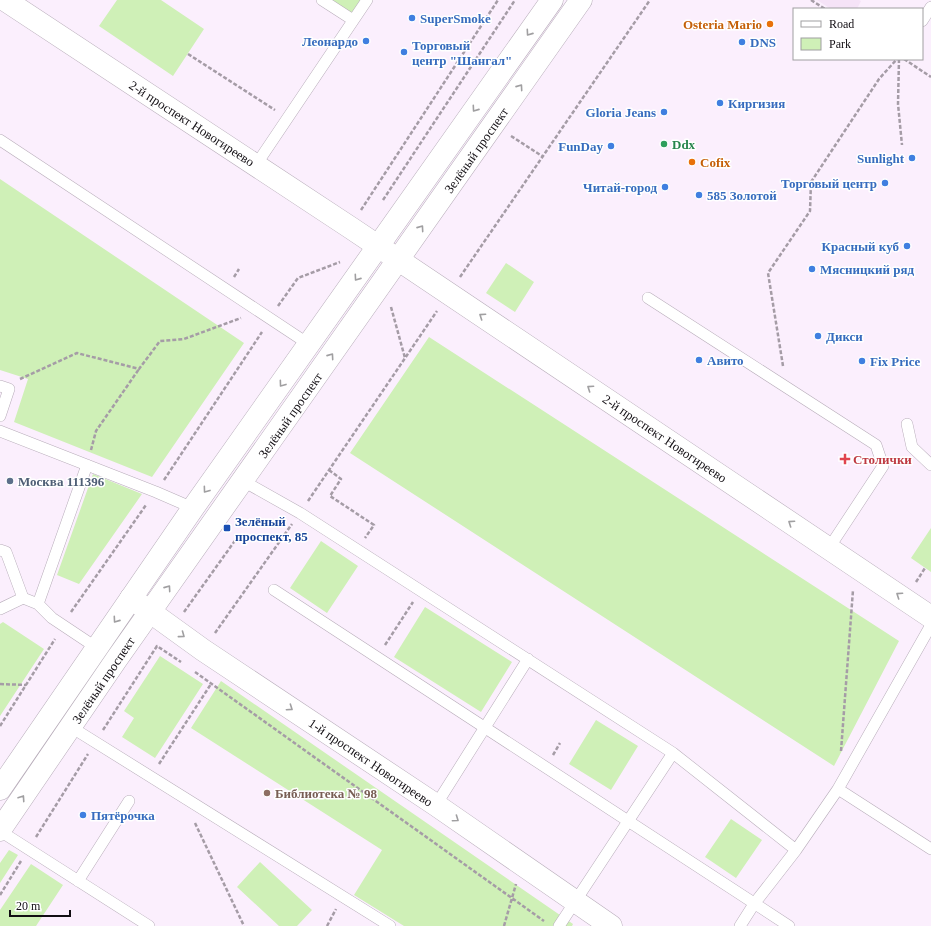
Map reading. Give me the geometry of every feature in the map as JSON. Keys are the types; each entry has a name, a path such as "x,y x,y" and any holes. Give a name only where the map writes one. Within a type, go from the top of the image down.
{"main road":[{"name":"2-й проспект Новогиреево","path":"5,0 380,246 931,617"},
{"name":"Зелёный проспект","path":"0,789 193,508 380,246 552,0"},
{"name":"Зелёный проспект","path":"0,831 116,660 581,0"},
{"name":"1-й проспект Новогиреево","path":"131,598 203,650 436,805 611,926"}],"lane":[{"path":"322,0 353,20"},
{"path":"256,165 367,0"},
{"path":"923,19 931,7"},
{"path":"0,140 310,345"},
{"path":"648,298 876,445 883,466 829,548"},
{"path":"0,416 9,389 1,387"},
{"path":"907,424 912,447 931,465"},
{"path":"0,431 193,508"},
{"path":"38,604 87,465"},
{"path":"243,481 300,513 673,753 796,850"},
{"path":"0,550 6,552 23,598"},
{"path":"274,590 789,926"},
{"path":"0,609 23,598 38,604 52,618 116,660"},
{"path":"740,926 754,904 796,850 838,789 931,625"},
{"path":"436,805 486,728 528,659"},
{"path":"71,726 390,926"},
{"path":"559,926 673,753"},
{"path":"838,789 931,849"},
{"path":"78,881 129,800"},
{"path":"0,831 149,926"}],"path":[{"path":"360,212 498,0"},
{"path":"379,205 515,0"},
{"path":"458,279 650,0"},
{"path":"811,0 823,8"},
{"path":"188,54 287,118"},
{"path":"786,387 768,273 810,211 811,182 879,79 897,60"},
{"path":"898,60 898,104 902,144"},
{"path":"906,60 931,77"},
{"path":"494,125 542,156"},
{"path":"298,278 340,262"},
{"path":"233,278 239,269"},
{"path":"390,302 405,358"},
{"path":"431,306 437,311"},
{"path":"87,465 96,431 160,341 184,339 258,311"},
{"path":"1,387 77,353 139,369"},
{"path":"329,470 341,480 330,496 374,524 358,550"},
{"path":"840,758 853,589"},
{"path":"377,658 421,590"},
{"path":"189,668 546,922"},
{"path":"0,684 27,685"},
{"path":"152,776 212,684"},
{"path":"181,794 225,883 244,926"},
{"path":"504,926 522,864"}],"shaded area":[{"path":"817,0 861,1 858,8 829,8"}],"green space":[{"path":"117,0 161,0 204,29 173,76 99,26"},
{"path":"331,0 363,0 352,15"},
{"path":"0,179 244,343 152,477 14,422 28,379 0,370"},
{"path":"506,263 534,282 515,312 486,293"},
{"path":"429,337 899,641 834,766 350,453"},
{"path":"93,474 142,494 79,584 57,575"},
{"path":"931,528 931,572 911,558"},
{"path":"321,541 358,566 327,613 290,588"},
{"path":"425,607 512,662 481,712 394,657"},
{"path":"3,622 44,649 0,716 0,624"},
{"path":"160,656 203,684 155,758 122,737 134,718 124,711"},
{"path":"221,681 573,924 572,926 404,926 354,895 382,850 191,728"},
{"path":"596,720 638,746 611,790 569,764"},
{"path":"731,819 762,840 736,878 705,857"},
{"path":"9,850 18,855 0,883 0,863"},
{"path":"260,862 312,910 297,926 279,926 237,887"},
{"path":"31,864 63,885 36,926 0,926 0,910"}],"place":[{"name":"SuperSmoke","path":"412,18"},
{"name":"Osteria Mario","path":"770,24"},
{"name":"Леонардо","path":"366,41"},
{"name":"DNS","path":"742,42"},
{"name":"Торговый центр \"Шангал\"","path":"404,52"},
{"name":"Киргизия","path":"720,103"},
{"name":"Gloria Jeans","path":"664,112"},
{"name":"Ddx","path":"664,144"},
{"name":"FunDay","path":"611,146"},
{"name":"Sunlight","path":"912,158"},
{"name":"Cofix","path":"692,162"},
{"name":"Торговый центр","path":"885,183"},
{"name":"Читай-город","path":"665,187"},
{"name":"585 Золотой","path":"699,195"},
{"name":"Красный куб","path":"907,246"},
{"name":"Мясницкий ряд","path":"812,269"},
{"name":"Дикси","path":"818,336"},
{"name":"Авито","path":"699,360"},
{"name":"Fix Price","path":"862,361"},
{"name":"Столички","path":"845,459"},
{"name":"Москва 111396","path":"10,481"},
{"name":"Зелёный проспект, 85","path":"227,528"},
{"name":"Библиотека № 98","path":"267,793"},
{"name":"Пятёрочка","path":"83,815"}]}
